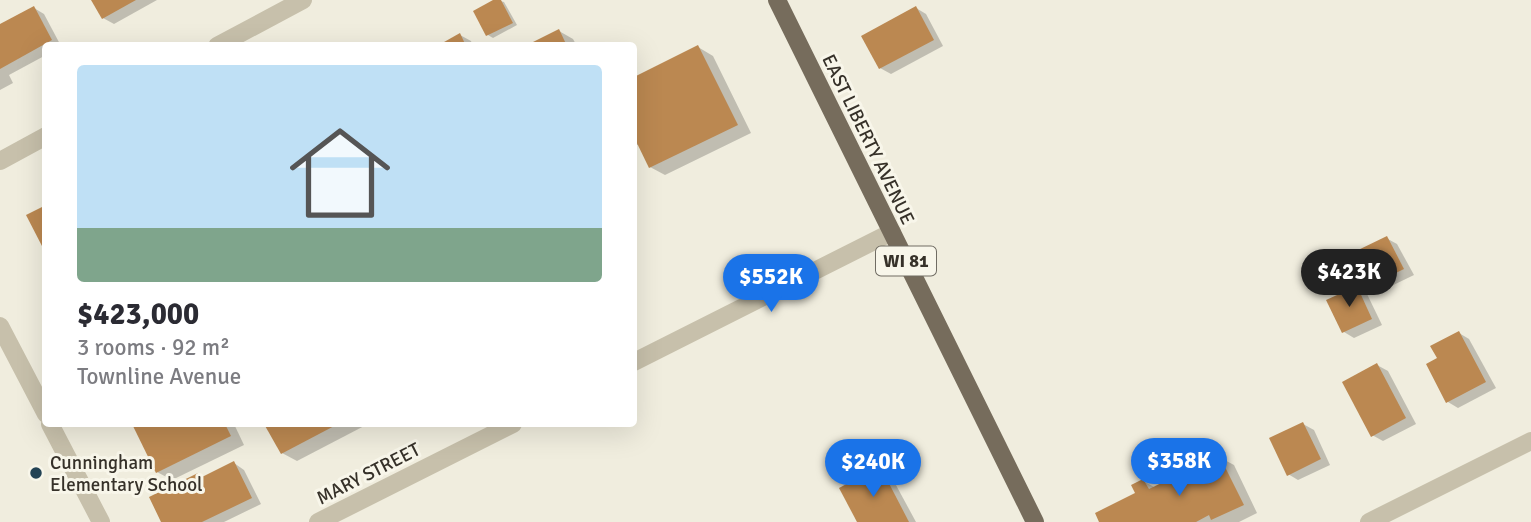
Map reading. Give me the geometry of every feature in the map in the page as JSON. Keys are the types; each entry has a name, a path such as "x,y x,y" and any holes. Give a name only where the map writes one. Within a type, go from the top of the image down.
{"main road":[{"name":"EAST LIBERTY AVENUE","path":"777,0 1035,522"}],"street":[{"path":"224,42 303,0"},
{"path":"0,161 42,138"},
{"path":"637,360 892,232"},
{"path":"0,326 42,406"},
{"path":"52,427 101,522"},
{"name":"MARY STREET","path":"318,522 507,427"},
{"path":"1369,522 1531,441"}],"building":[{"path":"91,0 136,0 102,19"},
{"path":"493,0 501,0 513,23 486,36 473,11"},
{"path":"34,6 52,40 42,42 42,46 0,69 0,24"},
{"path":"916,6 934,40 879,69 861,36"},
{"path":"559,29 565,42 533,42"},
{"path":"460,33 464,42 444,42"},
{"path":"698,45 738,125 649,168 637,143 637,76"},
{"path":"42,207 42,246 26,215"},
{"path":"1387,236 1404,269 1371,285 1354,252"},
{"path":"1357,286 1372,319 1342,333 1326,300"},
{"path":"1459,331 1486,382 1446,403 1426,364 1437,358 1430,346"},
{"path":"1377,363 1406,418 1371,437 1342,382"},
{"path":"1303,422 1321,459 1287,476 1269,438"},
{"path":"133,427 226,427 231,436 156,473"},
{"path":"266,427 332,427 281,454"},
{"path":"1219,455 1244,505 1211,520 1209,515 1196,522 1099,522 1095,513 1135,493 1131,485 1143,479 1149,489"},
{"path":"234,461 252,498 202,522 161,522 149,497 198,473 200,478"},
{"path":"880,466 909,522 857,522 839,488"}],"place":[{"name":"Cunningham Elementary School","path":"36,473"}]}
